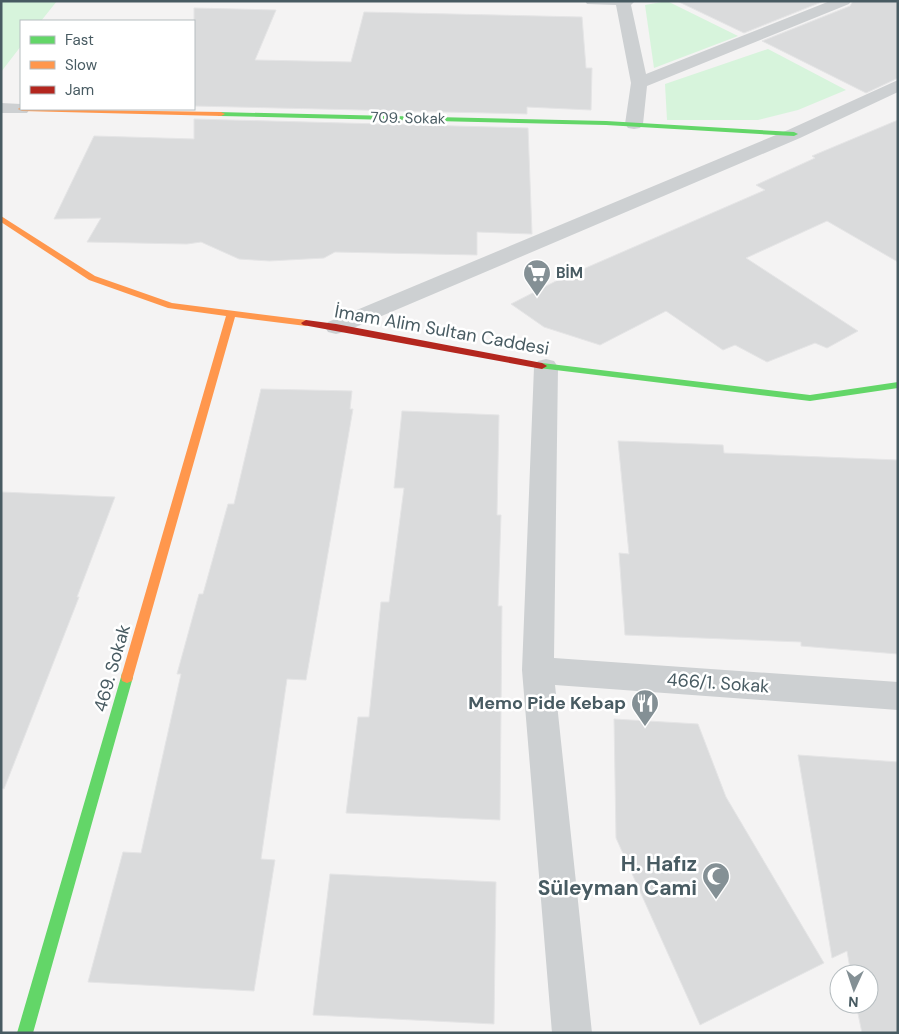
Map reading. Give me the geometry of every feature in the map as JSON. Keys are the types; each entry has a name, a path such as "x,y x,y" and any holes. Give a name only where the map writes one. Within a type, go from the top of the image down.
{"street":[{"path":"592,1 626,2 639,83 634,124"},
{"path":"639,83 844,1"},
{"path":"336,327 794,134 898,85"},
{"name":"709. Sokak","path":"1,108 20,109"},
{"name":"709. Sokak","path":"63,110 634,124 794,134"},
{"name":"İmam Alim Sultan Caddesi","path":"1,218 92,278 171,306 336,327 546,367 810,398 898,385"},
{"name":"469. Sokak","path":"25,1033 231,313"},
{"path":"546,367 538,670 572,1033"},
{"name":"466/1. Sokak","path":"538,670 898,696"}],"green space":[{"path":"1,1 57,1 42,20 20,20 20,47 1,72"},
{"path":"667,1 738,36 654,68 645,5"},
{"path":"768,49 846,90 798,110 758,120 667,120 665,84"}],"building":[{"path":"677,1 824,1 744,33"},
{"path":"853,1 898,1 898,78 866,93 762,41 850,6"},
{"path":"194,8 276,10 255,60 351,62 364,12 582,17 586,68 592,68 591,110 527,107 527,114 195,106"},
{"path":"194,119 528,128 532,234 477,232 477,255 335,252 324,258 269,261 239,259 201,242 187,244 87,242 101,218 54,219 94,136 194,139"},
{"path":"898,120 898,262 827,221 746,258 858,331 827,348 815,343 767,362 735,345 723,350 666,311 600,345 544,327 511,304 558,280 765,190 756,185 815,158 812,156"},
{"path":"261,389 352,391 350,409 353,409 306,680 287,679 261,859 275,860 254,991 88,982 123,852 141,853 181,674 177,674 199,594 203,594 228,504 234,504"},
{"path":"402,411 499,415 497,515 501,515 498,606 502,606 500,820 346,813 358,717 369,717 381,602 389,602 404,488 394,488"},
{"path":"618,441 723,445 724,453 898,460 898,654 801,646 801,642 625,635 619,553 629,554"},
{"path":"1,492 115,497 77,597 79,597 4,789 1,788"},
{"name":"H. Hafız Süleyman Cami","path":"614,719 698,724 726,797 824,963 700,1025 616,838"},
{"path":"798,755 898,762 898,1033 862,1033 858,1014 879,1014 879,964 849,964 847,951 832,958"},
{"path":"330,874 496,882 494,1024 313,1015"}],"traffic: fast":[{"path":"221,114 606,123 794,134"},
{"path":"542,366 810,398 898,385"},
{"path":"25,1033 127,677"}],"traffic: slow":[{"path":"62,110 221,114"},
{"path":"1,218 92,278 171,306 306,323"},
{"path":"127,677 231,313"}],"traffic: jam":[{"path":"306,323 542,366"}],"place":[{"name":"BİM","path":"537,297"},
{"name":"Memo Pide Kebap","path":"645,727"},
{"name":"H. Hafız Süleyman Cami","path":"716,900"}]}
